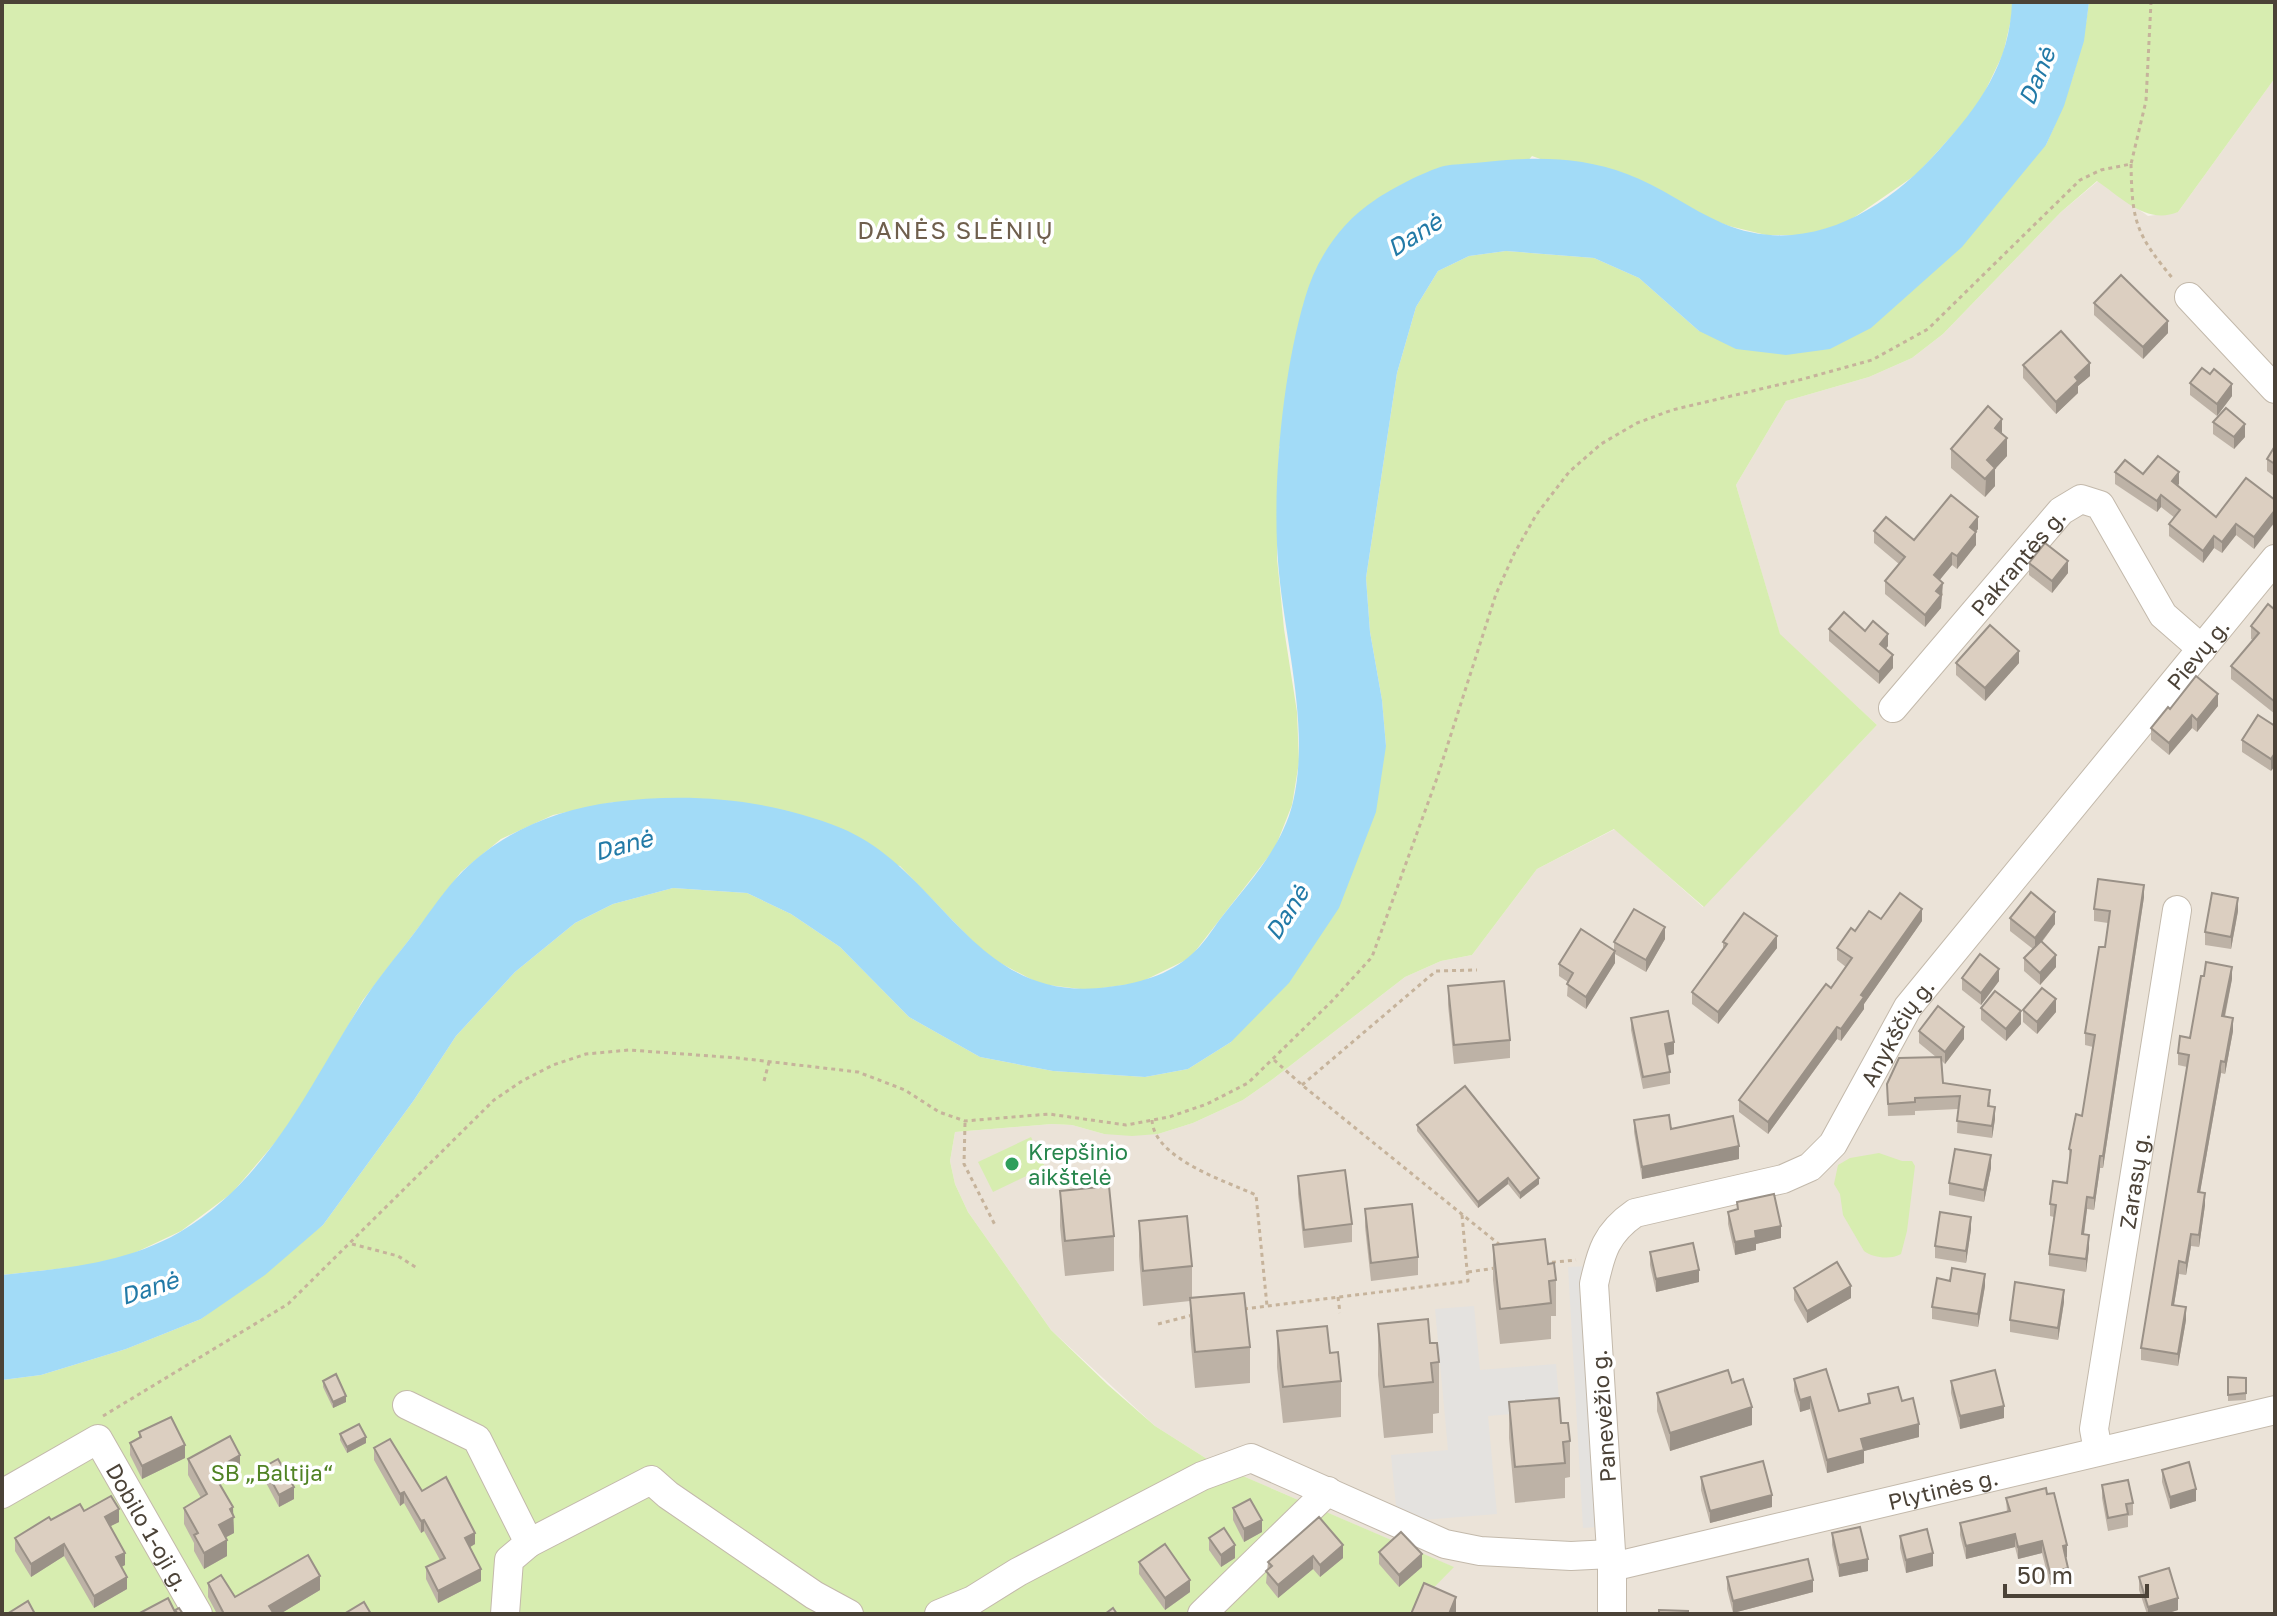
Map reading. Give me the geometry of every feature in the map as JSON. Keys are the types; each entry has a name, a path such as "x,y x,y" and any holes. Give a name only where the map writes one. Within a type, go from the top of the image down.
{"street":[{"path":"2189,297 2275,389"},
{"name":"Pakrantės g.","path":"1893,708 2061,511 2081,499 2100,505 2163,615 2202,649"},
{"name":"Pievų g.","path":"2121,748 2275,559"},
{"name":"Anykščių g.","path":"1618,1224 1635,1213 1783,1179 1810,1167 1833,1144 1908,1007 2121,748"},
{"name":"Zarasų g.","path":"2098,1451 2094,1429 2177,910"},
{"name":"Panevėžio g.","path":"1612,1614 1612,1561 1594,1284 1601,1252 1618,1224"},
{"path":"407,1405 477,1439 529,1543"},
{"name":"Plytinės g.","path":"939,1614 973,1600 1018,1572 1202,1476 1251,1458 1445,1544 1480,1551 1612,1561 2275,1410"},
{"path":"2,1494 100,1428"},
{"name":"Dobilo 1-oji g.","path":"100,1428 198,1614"},
{"path":"505,1614 509,1560 529,1543 651,1480 668,1495 814,1595 849,1614"},
{"path":"1202,1614 1328,1491"}],"path":[{"path":"2151,2 2146,101 2131,164 2132,197 2138,230 2150,252 2189,297"},
{"path":"100,1428 288,1304 352,1244 494,1100 553,1065 586,1054 629,1050 858,1072 905,1090 939,1112 965,1121 1049,1114 1126,1125 1169,1117 1207,1104 1248,1083 1372,957 1437,778 1496,594 1536,515 1569,472 1601,444 1672,410 1872,360 1928,329 2080,180 2101,170 2131,164"},
{"path":"1302,1085 1436,971 1477,970"},
{"path":"1273,1059 1499,1245"},
{"path":"764,1081 769,1062"},
{"path":"1152,1120 1153,1130 1174,1156 1256,1195 1267,1306"},
{"path":"965,1121 964,1164 996,1227"},
{"path":"1238,1309 1468,1281 1462,1214"},
{"path":"352,1244 398,1256 417,1268"},
{"path":"1537,1264 1578,1260"},
{"path":"1467,1272 1495,1269"},
{"path":"1338,1297 1340,1313"},
{"path":"1158,1324 1193,1315"}],"shaded area":[{"path":"2275,78 2275,1614 1408,1614 1453,1567 1215,1464 1155,1426 1051,1330 968,1212 955,1184 950,1161 955,1132 1052,1124 1072,1125 1104,1134 1158,1134 1193,1123 1243,1100 1405,977 1441,961 1472,955 1537,869 1615,829 1703,907 1877,725 1780,635 1736,485 1786,401 1869,377 1912,358 1943,334 2061,212 2098,181 2148,216 2178,212"},
{"path":"1592,1266 1609,1526 1583,1528 1568,1267"},
{"path":"1474,1306 1480,1370 1556,1364 1560,1410 1488,1416 1497,1514 1422,1520 1396,1506 1391,1455 1448,1450 1435,1309"}],"green space":[{"path":"2,2 2012,2 2013,11 2003,54 1977,108 1917,174 1846,223 1805,235 1766,235 1729,226 1532,156 1279,447 1277,558 1297,712 1299,762 1292,805 1275,848 1190,958 1139,983 1088,990 1040,984 987,956 900,866 614,802 553,815 501,839 461,872 363,1000 291,1124 232,1193 181,1231 128,1256 84,1266 2,1275"},
{"name":"SB „Baltija“","path":"2089,2 2275,2 2275,78 2178,212 2156,215 2145,212 2125,202 2097,181 2061,212 1943,334 1912,358 1869,377 1786,401 1736,485 1780,634 1877,725 1704,907 1614,829 1537,869 1472,955 1441,961 1405,977 1243,1100 1193,1123 1158,1134 1132,1136 1052,1124 955,1132 950,1161 955,1184 968,1212 1051,1330 1155,1426 1215,1464 1454,1567 1408,1614 2,1614 2,1380 41,1375 126,1349 201,1319 323,1225 414,1100 456,1036 515,972 575,923 613,904 673,888 747,893 791,914 840,947 909,1017 980,1057 1053,1071 1145,1077 1188,1069 1231,1042 1386,746 1382,700 1370,632 1366,578 1397,373 1416,307 1438,271 1469,256 1506,251 1594,258 1639,278 1699,331 2046,145 2073,75"},
{"name":"Krepšinio aikštelė","path":"1031,1137 1045,1167 993,1192 978,1162"},
{"path":"1879,1153 1912,1161 1915,1166 1901,1254 1887,1258 1864,1251 1843,1215 1840,1194 1834,1184 1838,1165 1850,1158"}],"water":[{"name":"Danė","path":"2012,2 2089,2 2084,41 2064,106 2046,145 1962,247 1871,328 1830,349 1786,355 1736,349 1699,331 1639,278 1594,258 1506,251 1469,256 1438,271 1416,307 1397,373 1366,578 1370,632 1382,700 1386,746 1376,812 1339,908 1289,983 1231,1042 1188,1069 1145,1077 1053,1071 980,1057 909,1017 840,947 791,914 747,893 673,888 613,904 575,923 515,972 456,1036 414,1100 323,1225 265,1275 201,1319 126,1349 41,1375 2,1380 2,1275 116,1258 159,1243 211,1210 238,1186 284,1130 366,996 450,885 496,844 552,816 593,805 671,798 729,800 786,810 841,828 877,848 991,956 1024,976 1062,987 1108,987 1130,984 1174,968 1204,942 1263,864 1281,834 1293,802 1298,774 1298,717 1279,573 1276,507 1280,434 1290,362 1305,298 1316,269 1341,230 1382,196 1436,168 1532,159 1589,163 1627,174 1722,223 1753,233 1783,235 1813,232 1841,223 1894,192 1918,172 1967,117 1999,64 2010,24"}],"building":[{"path":"2121,275 2168,321 2143,347 2094,303"},
{"path":"2061,331 2090,363 2075,377 2078,381 2056,402 2023,365"},
{"path":"2202,368 2210,374 2214,369 2232,384 2217,404 2190,383"},
{"path":"1988,406 2002,419 1995,428 2007,438 1987,460 1995,468 1985,479 1951,449"},
{"path":"2226,408 2245,424 2234,437 2213,422"},
{"path":"2275,446 2275,464 2267,459"},
{"path":"2158,456 2179,472 2172,481 2216,517 2246,478 2275,500 2275,510 2254,537 2236,524 2222,542 2214,536 2203,551 2169,524 2180,510 2161,495 2157,501 2115,472 2125,460 2143,474"},
{"path":"1951,495 1978,517 1970,527 1976,532 1957,556 1952,553 1934,575 1943,583 1936,591 1941,595 1925,615 1885,581 1905,557 1874,531 1886,517 1914,540"},
{"path":"2045,543 2068,561 2052,581 2029,563"},
{"path":"2268,604 2275,610 2275,702 2231,666 2259,633 2251,626"},
{"path":"1844,612 1865,631 1873,621 1888,634 1880,644 1893,655 1879,672 1829,629"},
{"path":"1990,625 2019,651 1985,688 1956,663"},
{"path":"2196,676 2218,694 2197,720 2192,715 2169,743 2151,728"},
{"path":"2258,715 2275,726 2275,753 2271,759 2242,740"},
{"path":"2098,879 2144,885 2103,1156 2100,1156 2094,1198 2087,1197 2082,1234 2089,1235 2086,1259 2049,1254 2056,1205 2050,1204 2053,1181 2067,1183 2069,1149 2076,1114 2082,1116 2095,1035 2085,1033 2099,947 2105,947 2110,911 2094,909"},
{"path":"2031,892 2055,912 2035,938 2010,918"},
{"path":"1900,893 1922,909 1861,995 1864,997 1841,1029 1837,1027 1768,1122 1739,1100 1826,984 1831,988 1852,958 1837,948 1851,928 1855,931 1869,911 1881,919"},
{"path":"2212,893 2238,898 2231,937 2205,932"},
{"path":"1634,909 1665,927 1646,960 1614,942"},
{"path":"1744,913 1777,936 1718,1012 1692,992 1727,944 1723,942"},
{"path":"1581,929 1615,951 1586,997 1567,984 1573,973 1559,964"},
{"path":"2041,941 2056,955 2040,973 2024,958"},
{"path":"1980,954 1999,969 1981,993 1962,978"},
{"path":"2206,962 2232,967 2222,1016 2233,1018 2225,1062 2221,1061 2198,1192 2205,1193 2199,1235 2191,1234 2186,1263 2179,1261 2172,1305 2186,1307 2178,1354 2141,1348 2189,1055 2178,1053 2180,1036 2190,1038"},
{"path":"1504,981 1510,1040 1454,1045 1448,986"},
{"path":"2042,988 2056,999 2037,1022 2023,1010"},
{"path":"1995,991 2021,1011 2006,1029 1981,1008"},
{"path":"1938,1006 1964,1027 1945,1052 1919,1031"},
{"path":"1668,1011 1674,1042 1665,1044 1670,1072 1643,1077 1631,1018"},
{"path":"1941,1057 1943,1083 1990,1090 1988,1106 1995,1107 1992,1126 1957,1121 1960,1096 1915,1098 1915,1102 1888,1104 1887,1084 1899,1058"},
{"path":"1465,1086 1539,1178 1520,1193 1508,1178 1478,1202 1417,1125"},
{"path":"1669,1115 1671,1129 1733,1116 1739,1146 1642,1167 1634,1120"},
{"path":"1955,1149 1991,1155 1984,1190 1949,1183"},
{"path":"1345,1170 1352,1224 1304,1230 1298,1176"},
{"path":"1109,1186 1114,1236 1065,1241 1060,1191"},
{"path":"1774,1194 1781,1226 1755,1231 1756,1238 1735,1242 1728,1212 1738,1209 1737,1202"},
{"path":"1412,1204 1418,1257 1371,1263 1365,1209"},
{"path":"1940,1212 1971,1217 1966,1251 1935,1246"},
{"path":"1187,1216 1192,1266 1143,1271 1139,1221"},
{"path":"1545,1239 1548,1264 1554,1263 1556,1280 1549,1281 1551,1303 1500,1309 1493,1245"},
{"path":"1693,1243 1699,1270 1656,1279 1650,1252"},
{"path":"1837,1262 1851,1286 1807,1311 1794,1288"},
{"path":"1952,1268 1985,1274 1978,1314 1932,1307 1937,1278 1950,1281"},
{"path":"2015,1282 2064,1290 2058,1328 2010,1320"},
{"path":"1244,1293 1250,1347 1195,1352 1190,1298"},
{"path":"1428,1319 1430,1343 1437,1343 1439,1362 1431,1363 1433,1382 1384,1387 1378,1324"},
{"path":"1327,1326 1330,1353 1338,1352 1341,1381 1283,1387 1277,1331"},
{"path":"1826,1369 1839,1411 1870,1403 1868,1394 1898,1387 1902,1401 1913,1398 1919,1424 1861,1439 1864,1450 1827,1460 1810,1397 1800,1400 1794,1379"},
{"path":"1728,1370 1732,1383 1743,1379 1752,1407 1670,1433 1657,1393"},
{"path":"1995,1370 2004,1406 1960,1416 1951,1381"},
{"path":"336,1374 346,1396 333,1402 323,1381"},
{"path":"2228,1377 2246,1378 2246,1393 2228,1395"},
{"path":"1559,1398 1561,1423 1568,1423 1570,1441 1563,1442 1565,1463 1515,1467 1509,1402"},
{"path":"171,1417 185,1445 142,1466 130,1443 141,1437 139,1432"},
{"path":"359,1424 366,1437 347,1447 340,1434"},
{"path":"230,1436 240,1455 212,1471 233,1507 230,1509 234,1517 219,1525 227,1540 204,1553 194,1535 198,1533 184,1508 207,1494 188,1459"},
{"path":"390,1439 422,1491 446,1477 475,1533 465,1538 481,1569 438,1591 426,1567 445,1558 424,1520 421,1521 404,1492 400,1494 374,1448"},
{"path":"278,1459 294,1487 279,1495 264,1467"},
{"path":"1763,1461 1772,1495 1710,1511 1701,1477"},
{"path":"2189,1462 2196,1489 2170,1497 2162,1470"},
{"path":"2128,1480 2133,1503 2126,1504 2128,1514 2108,1518 2102,1485"},
{"path":"2046,1488 2047,1494 2054,1493 2067,1545 2063,1546 2068,1568 2050,1573 2042,1541 2018,1547 2015,1534 1966,1546 1960,1523 2010,1511 2006,1498"},
{"path":"111,1496 119,1509 105,1517 125,1553 116,1557 127,1577 94,1596 64,1544 31,1564 15,1538 49,1517 51,1520 80,1504 84,1511"},
{"path":"1250,1499 1262,1520 1244,1529 1233,1508"},
{"path":"1319,1517 1343,1545 1320,1565 1313,1556 1278,1585 1266,1571 1272,1566 1268,1562"},
{"path":"1860,1527 1868,1559 1839,1565 1832,1533"},
{"path":"1224,1528 1235,1545 1221,1555 1209,1538"},
{"path":"1927,1529 1933,1553 1906,1560 1900,1536"},
{"path":"1401,1532 1422,1554 1399,1575 1379,1552"},
{"path":"1165,1544 1190,1580 1165,1598 1139,1562"},
{"path":"308,1555 320,1576 269,1606 274,1614 224,1614 208,1583 221,1575 235,1597"},
{"path":"1808,1559 1813,1580 1733,1601 1727,1577"},
{"path":"2169,1568 2178,1598 2148,1607 2139,1577"},
{"path":"1424,1583 1456,1597 1449,1614 1411,1614"},
{"path":"168,1598 176,1614 138,1614"},
{"path":"28,1601 35,1614 7,1614"},
{"path":"364,1602 371,1614 344,1614"},
{"path":"1659,1610 1688,1611 1688,1614 1659,1614"}],"place":[{"name":"Krepšinio aikštelė","path":"1012,1164"}],"district":[{"name":"DANĖS SLĖNIŲ","path":"956,229"}]}
